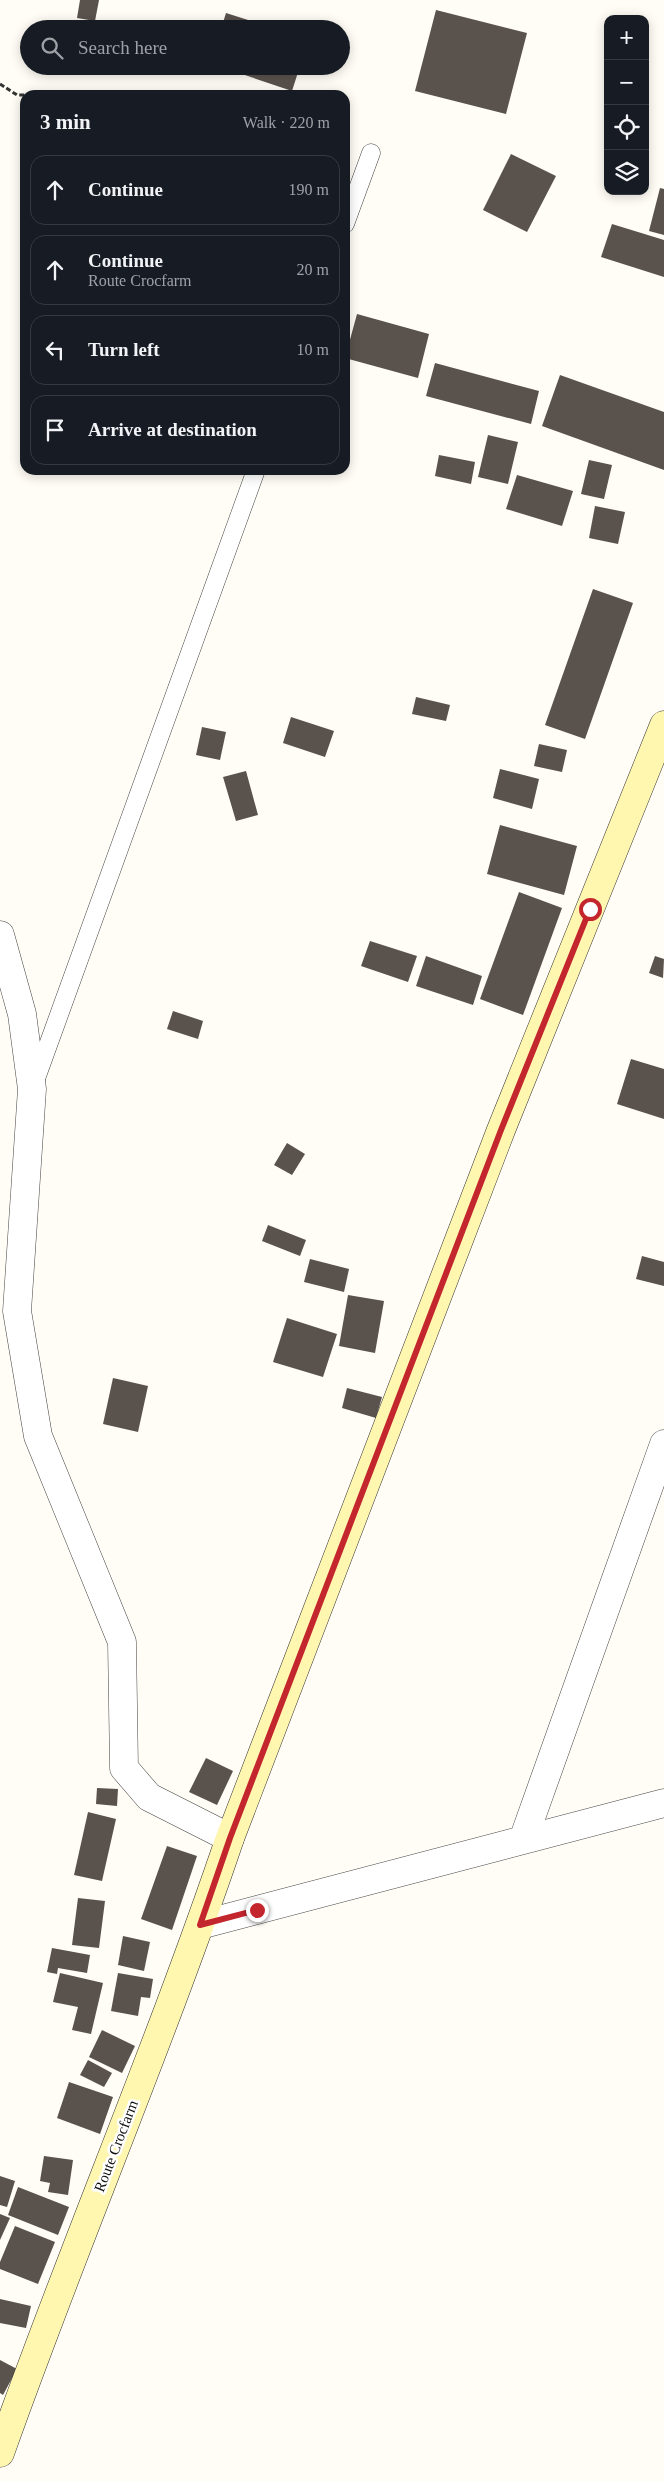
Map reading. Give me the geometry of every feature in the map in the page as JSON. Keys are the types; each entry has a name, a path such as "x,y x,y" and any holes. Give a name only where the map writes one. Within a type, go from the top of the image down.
{"street":[{"name":"Route Crocfarm","path":"0,2453 31,2366 200,1925 230,1838 501,1130 664,725"},
{"path":"0,935 22,1014 32,1089 17,1311 38,1436 122,1642 124,1768 149,1796 230,1838"},
{"path":"523,1840 664,1444"},
{"path":"200,1925 664,1803"}],"lane":[{"path":"350,210 371,153"},
{"path":"32,1089 254,475"}],"path":[{"path":"0,84 20,95"}],"building":[{"path":"80,0 99,0 95,20 77,18"},
{"path":"436,10 527,33 506,114 415,91"},
{"path":"226,13 248,20 224,20"},
{"path":"245,75 297,75 292,90"},
{"path":"511,154 556,176 527,232 483,210"},
{"path":"660,188 664,189 664,235 649,231"},
{"path":"612,224 664,240 664,277 601,257"},
{"path":"357,314 429,334 418,378 350,359 350,340"},
{"path":"435,363 539,391 531,424 426,396"},
{"path":"560,375 664,412 664,470 542,426"},
{"path":"488,435 518,442 508,484 478,477"},
{"path":"439,455 475,462 471,484 435,476"},
{"path":"589,460 612,465 604,499 581,494"},
{"path":"517,475 573,491 562,526 506,509"},
{"path":"595,506 625,512 618,544 589,538"},
{"path":"593,589 633,603 585,739 545,725"},
{"path":"416,697 450,705 446,721 412,714"},
{"path":"291,717 334,731 325,757 283,743"},
{"path":"202,727 226,732 220,760 196,755"},
{"path":"539,744 567,750 562,772 534,766"},
{"path":"500,769 539,779 532,809 493,798"},
{"path":"246,771 258,815 236,821 223,777"},
{"path":"500,825 577,846 564,895 487,874"},
{"path":"519,892 562,908 523,1015 480,999"},
{"path":"370,941 417,956 408,982 361,966"},
{"path":"426,956 482,976 473,1005 416,986"},
{"path":"655,956 664,959 663,978 649,973"},
{"path":"173,1011 203,1021 198,1039 167,1029"},
{"path":"631,1059 664,1069 664,1119 617,1104"},
{"path":"287,1143 305,1154 292,1175 274,1165"},
{"path":"268,1225 306,1240 300,1256 262,1241"},
{"path":"642,1256 664,1262 664,1286 636,1279"},
{"path":"310,1259 349,1269 344,1292 304,1282"},
{"path":"348,1295 384,1301 375,1353 339,1346"},
{"path":"287,1318 337,1334 323,1377 273,1362"},
{"path":"113,1378 148,1386 138,1432 103,1424"},
{"path":"347,1388 382,1397 376,1418 342,1408"},
{"path":"206,1758 233,1771 217,1805 189,1792"},
{"path":"97,1788 118,1789 117,1806 96,1804"},
{"path":"88,1812 116,1819 102,1881 74,1875"},
{"path":"167,1846 197,1856 172,1930 141,1919"},
{"path":"78,1898 105,1901 99,1948 72,1945"},
{"path":"123,1936 150,1942 144,1971 118,1965"},
{"path":"52,1948 90,1955 87,1973 58,1968 57,1974 47,1972"},
{"path":"60,1973 103,1983 91,2034 72,2030 78,2007 53,2002"},
{"path":"118,1973 153,1979 150,1998 141,1997 138,2016 111,2011"},
{"path":"102,2030 135,2046 122,2073 89,2057"},
{"path":"88,2060 112,2073 104,2087 80,2075"},
{"path":"69,2082 113,2097 100,2134 57,2118"},
{"path":"44,2156 73,2160 68,2195 48,2192 50,2183 40,2181"},
{"path":"0,2176 15,2181 7,2207 0,2205"},
{"path":"18,2187 69,2207 58,2235 8,2215"},
{"path":"0,2214 10,2218 0,2240"},
{"path":"15,2226 55,2242 38,2284 0,2269 0,2262"},
{"path":"0,2299 31,2306 26,2328 0,2323"},
{"path":"0,2360 17,2369 3,2395 0,2393"}],"route":[{"path":"257,1910 200,1925 230,1838 501,1130 590,909"}]}
